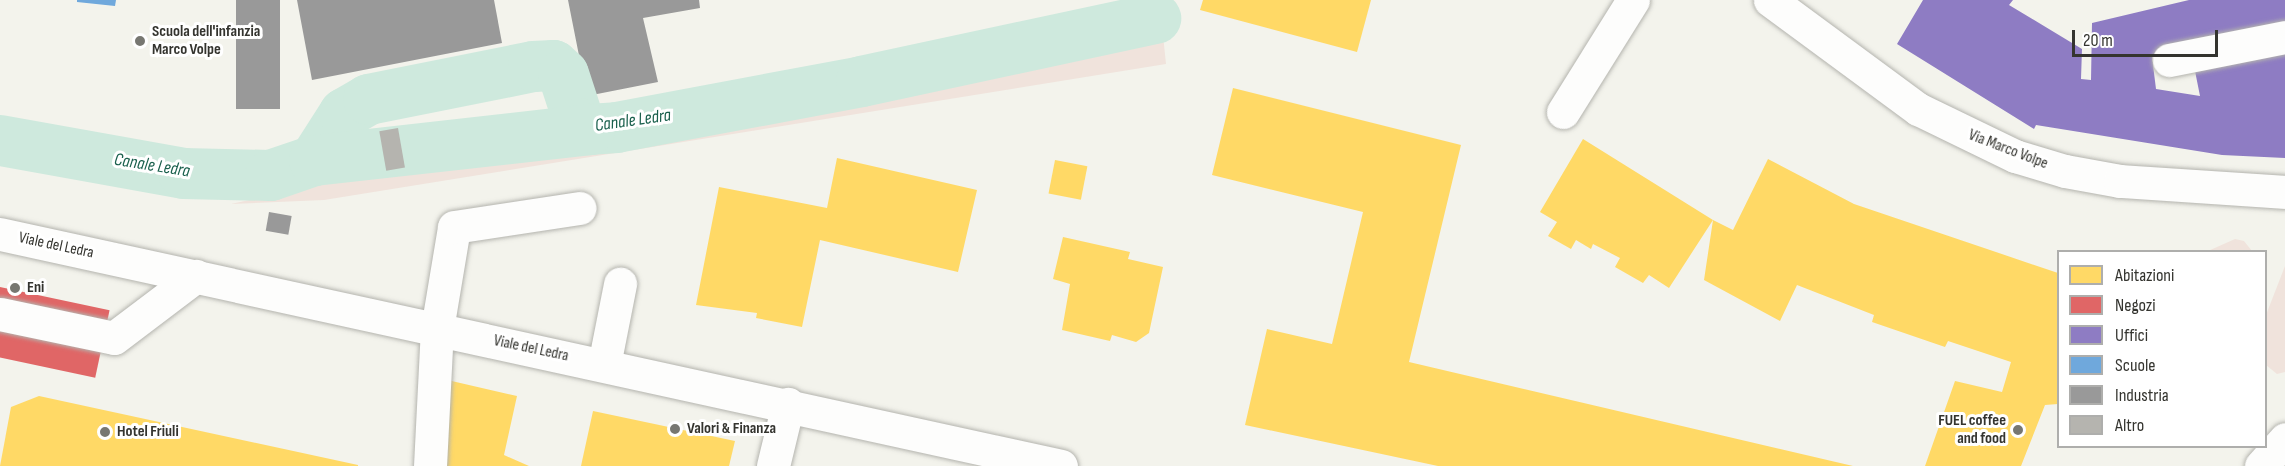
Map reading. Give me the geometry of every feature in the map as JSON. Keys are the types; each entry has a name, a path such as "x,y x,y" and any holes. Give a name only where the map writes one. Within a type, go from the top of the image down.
{"main road":[{"path":"1563,112 1633,0"},
{"name":"Via Marco Volpe","path":"1770,0 1799,11 1918,109 2015,156 2065,171 2120,181 2285,192"},
{"path":"2169,60 2285,37"},
{"path":"430,466 437,329 454,227 580,208"},
{"name":"Viale del Ledra","path":"0,234 788,404 1061,466"},
{"path":"0,314 114,338 196,276"},
{"path":"604,365 620,284"},
{"path":"773,466 788,404"},
{"path":"2261,466 2285,439"}],"shaded area":[{"path":"1162,25 1166,64 324,200 231,204 385,170 584,139"},
{"path":"2235,239 2244,241 2251,250 2210,250"},
{"path":"2285,266 2285,372 2277,374 2267,366 2267,312"}],"building: Abitazioni":[{"path":"1203,0 1371,0 1357,52 1200,10"},
{"path":"1233,88 1461,145 1409,362 1853,466 1438,466 1245,425 1267,329 1332,344 1363,212 1212,175"},
{"path":"1583,139 1713,220 1669,288 1649,275 1643,283 1615,267 1620,258 1593,244 1591,249 1576,240 1571,249 1548,236 1557,222 1540,212"},
{"path":"837,158 977,190 958,272 820,240 802,327 756,318 757,313 696,305 719,187 827,208"},
{"path":"1768,159 1854,204 2057,273 2057,404 2045,405 2021,466 1925,466 1955,381 2002,392 2011,362 1948,341 1945,347 1872,322 1874,315 1797,285 1780,321 1704,280 1713,220 1733,230"},
{"path":"1055,160 1087,166 1081,200 1049,193"},
{"path":"1063,237 1130,252 1128,259 1163,267 1149,333 1136,342 1112,335 1110,341 1062,330 1070,284 1053,279"},
{"path":"443,379 517,396 504,455 529,466 440,466"},
{"name":"Hotel Friuli","path":"39,396 358,466 0,466 11,407"},
{"path":"593,411 735,441 729,466 581,466"}],"building: Negozi":[{"path":"0,287 110,310 95,378 0,358"}],"building: Uffici":[{"path":"1923,0 2013,0 2009,5 2082,49 2081,79 2091,80 2092,23 2189,0 2285,0 2285,35 2212,42 2152,57 2156,89 2200,96 2192,56 2285,38 2285,158 2222,155 2036,125 2034,129 1897,44"}],"building: Scuole":[{"path":"77,0 116,0 115,6 77,2"}],"building: Industria":[{"path":"236,0 280,0 280,109 236,109"},
{"path":"297,0 494,0 502,43 312,80"},
{"path":"568,0 699,0 700,8 643,18 658,82 587,96"},
{"path":"269,212 292,216 288,235 266,231"}],"building: Altro":[{"path":"398,128 405,167 386,171 379,131"}],"waterway":[{"name":"Canale Ledra","path":"0,140 183,173 270,175 314,160 344,113 368,99 533,66 553,65 563,74 579,123 589,129 616,127 861,81 1155,18"},
{"path":"314,160 589,129"}],"place":[{"name":"Scuola dell'infanzia Marco Volpe","path":"140,41"},
{"name":"Eni","path":"15,288"},
{"name":"Valori & Finanza","path":"675,429"},
{"name":"FUEL coffee and food","path":"2018,430"},
{"name":"Hotel Friuli","path":"105,432"}]}
